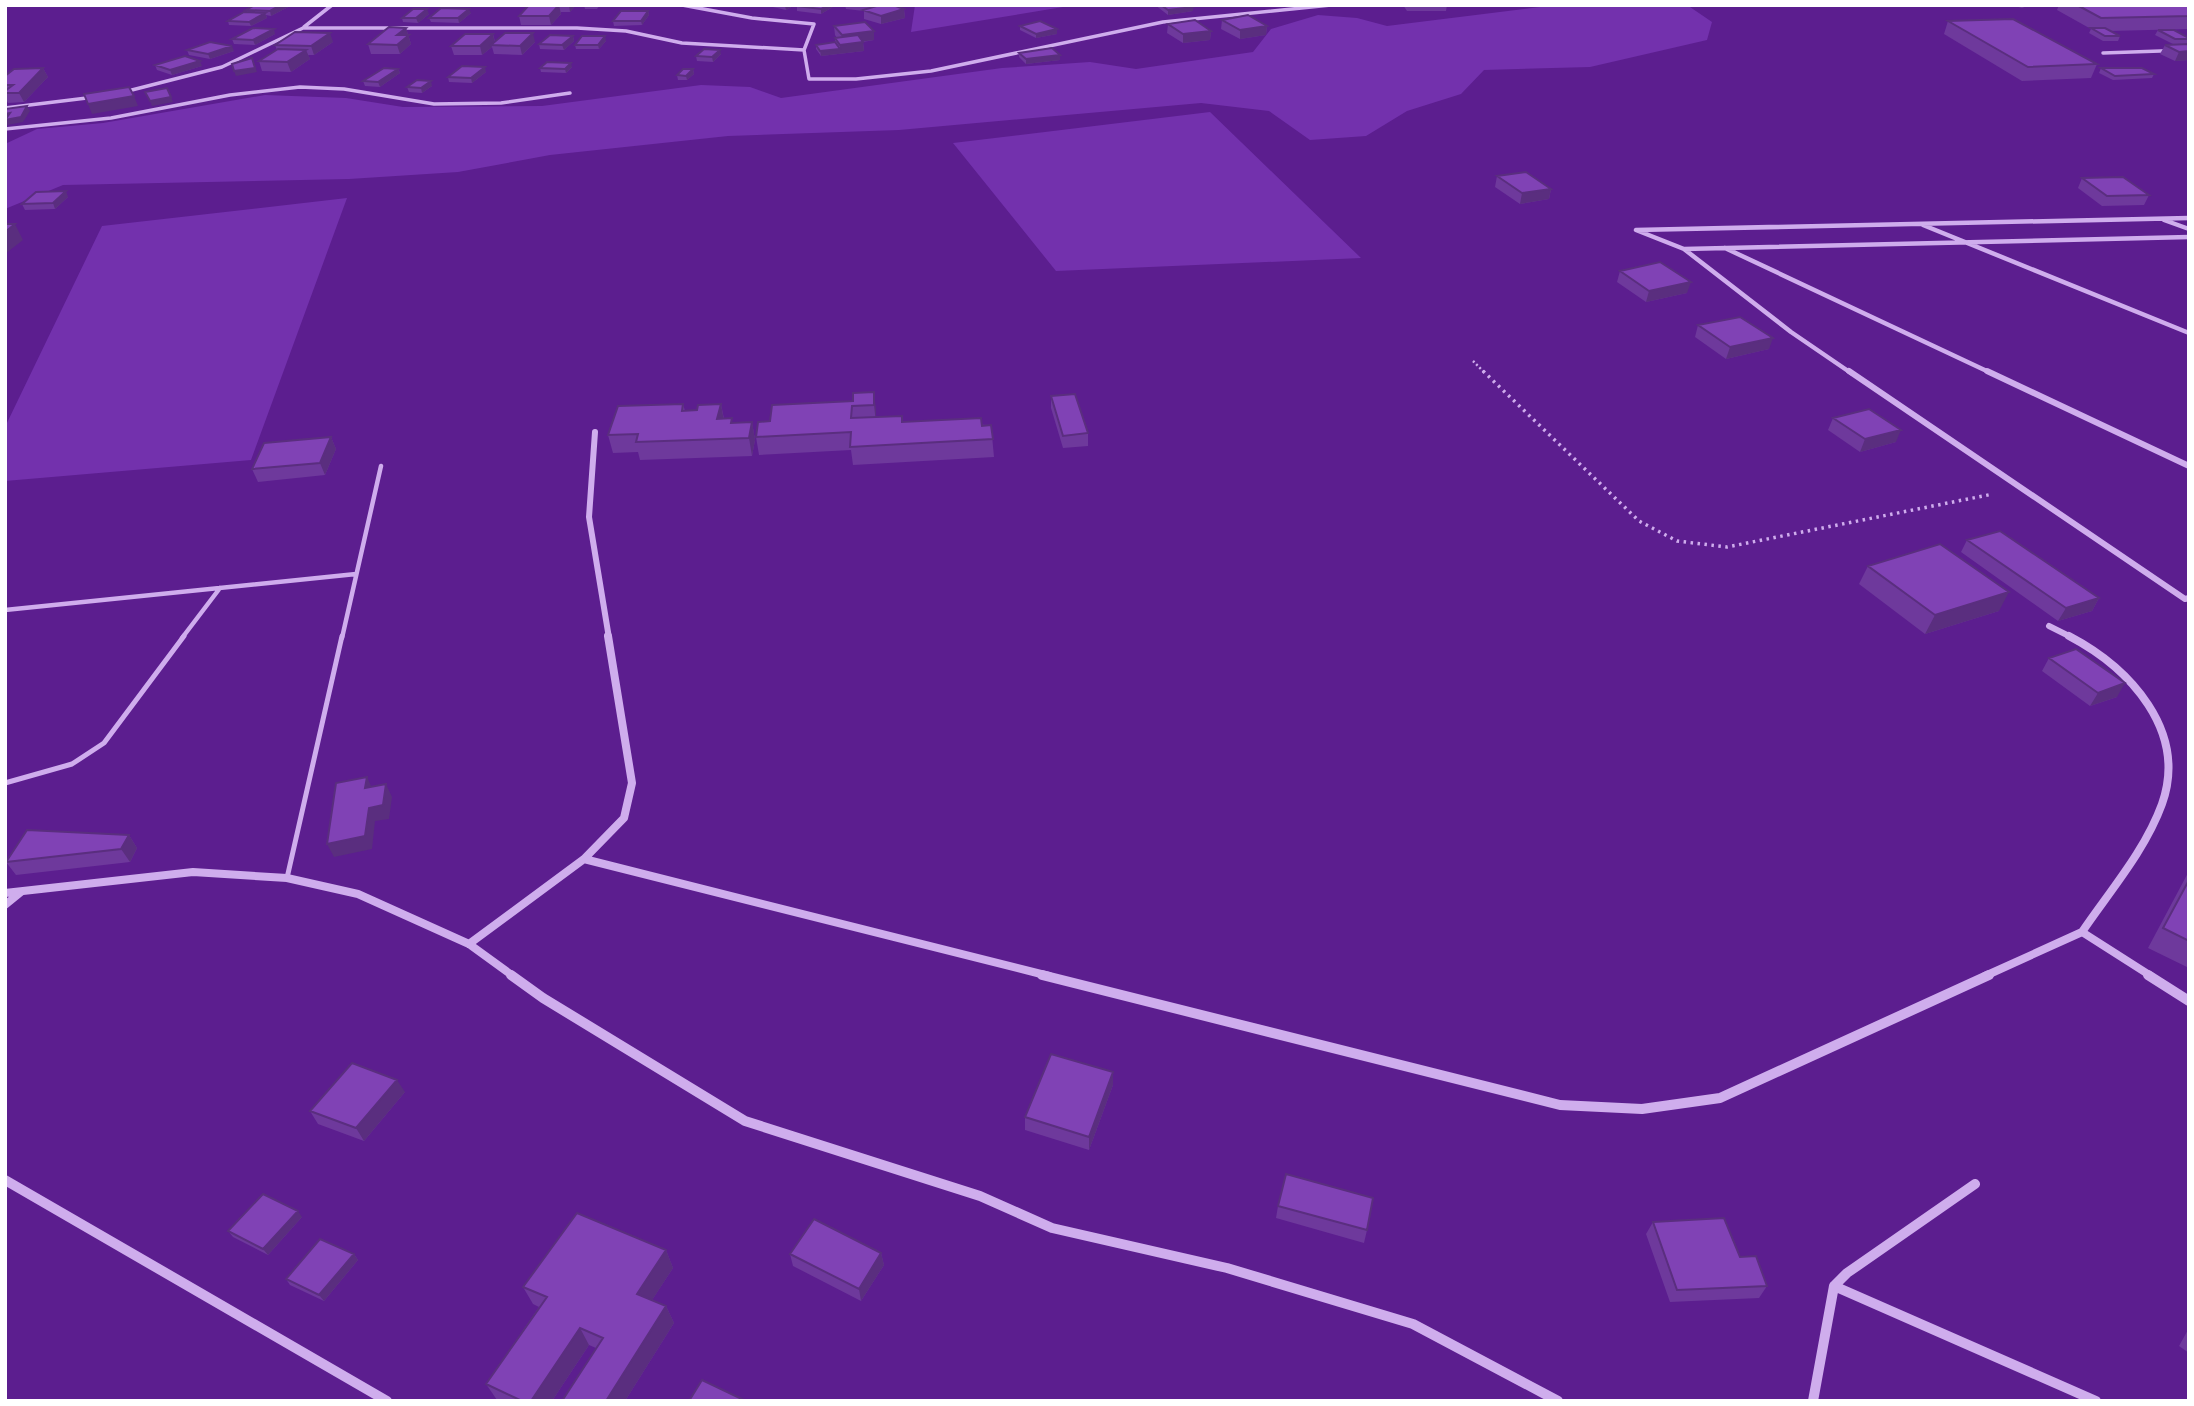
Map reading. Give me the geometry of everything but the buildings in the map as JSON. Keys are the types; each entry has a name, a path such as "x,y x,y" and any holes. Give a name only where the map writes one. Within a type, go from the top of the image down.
{"street":[{"path":"118,94 222,66 303,28 332,5"},
{"path":"682,5 752,18 814,24 804,50 809,79 856,79 931,71 1163,22 1331,5"},
{"path":"303,28 578,28 626,31 682,43 804,50"},
{"path":"2104,53 2189,50"},
{"path":"5,129 111,118 230,95 300,87 344,89 434,104 502,103 570,93"},
{"path":"5,108 105,95"},
{"path":"2161,218 2189,229"},
{"path":"2189,218 1636,230 1684,249 1791,332 2185,599 2189,598"},
{"path":"1920,224 2189,333"},
{"path":"1684,249 2189,237"},
{"path":"1725,248 2189,466"},
{"path":"468,944 584,859 624,818 632,783 589,517 595,432"},
{"path":"584,859 1560,1105 1642,1109 1720,1098 2082,932 2149,830 2166,791 2167,752 2156,713 2125,675 2107,658 2049,626"},
{"path":"5,893 193,872 287,878 358,894 468,944 543,998 745,1121 980,1196 1052,1228 1227,1268 1413,1324 1558,1401"},
{"path":"5,905 22,891"},
{"path":"2082,932 2189,1001"},
{"path":"5,1180 387,1401"},
{"path":"1813,1401 1834,1286 1847,1273 1975,1184"},
{"path":"1834,1286 2096,1401"}],"lane":[{"path":"287,878 381,467"},
{"path":"5,610 356,574"},
{"path":"5,783 72,764 104,743 220,588"}],"path":[{"path":"1473,361 1639,521 1677,541 1727,547 2021,488"}],"shaded area":[{"path":"915,5 1075,5 911,32"},
{"path":"1556,5 1696,5 1690,7 1712,22 1707,40 1590,67 1484,70 1461,94 1407,111 1366,136 1310,140 1269,111 1201,103 899,130 728,136 550,155 458,172 349,179 63,185 5,209 5,144 37,129 103,123 265,95 346,98 403,107 542,106 701,85 750,87 781,98 1002,68 1090,62 1136,69 1253,52 1271,29 1318,15 1357,18 1387,26"},
{"path":"1210,112 1361,258 1056,271 953,143"},
{"path":"347,198 251,460 5,481 5,427 102,226"}]}
